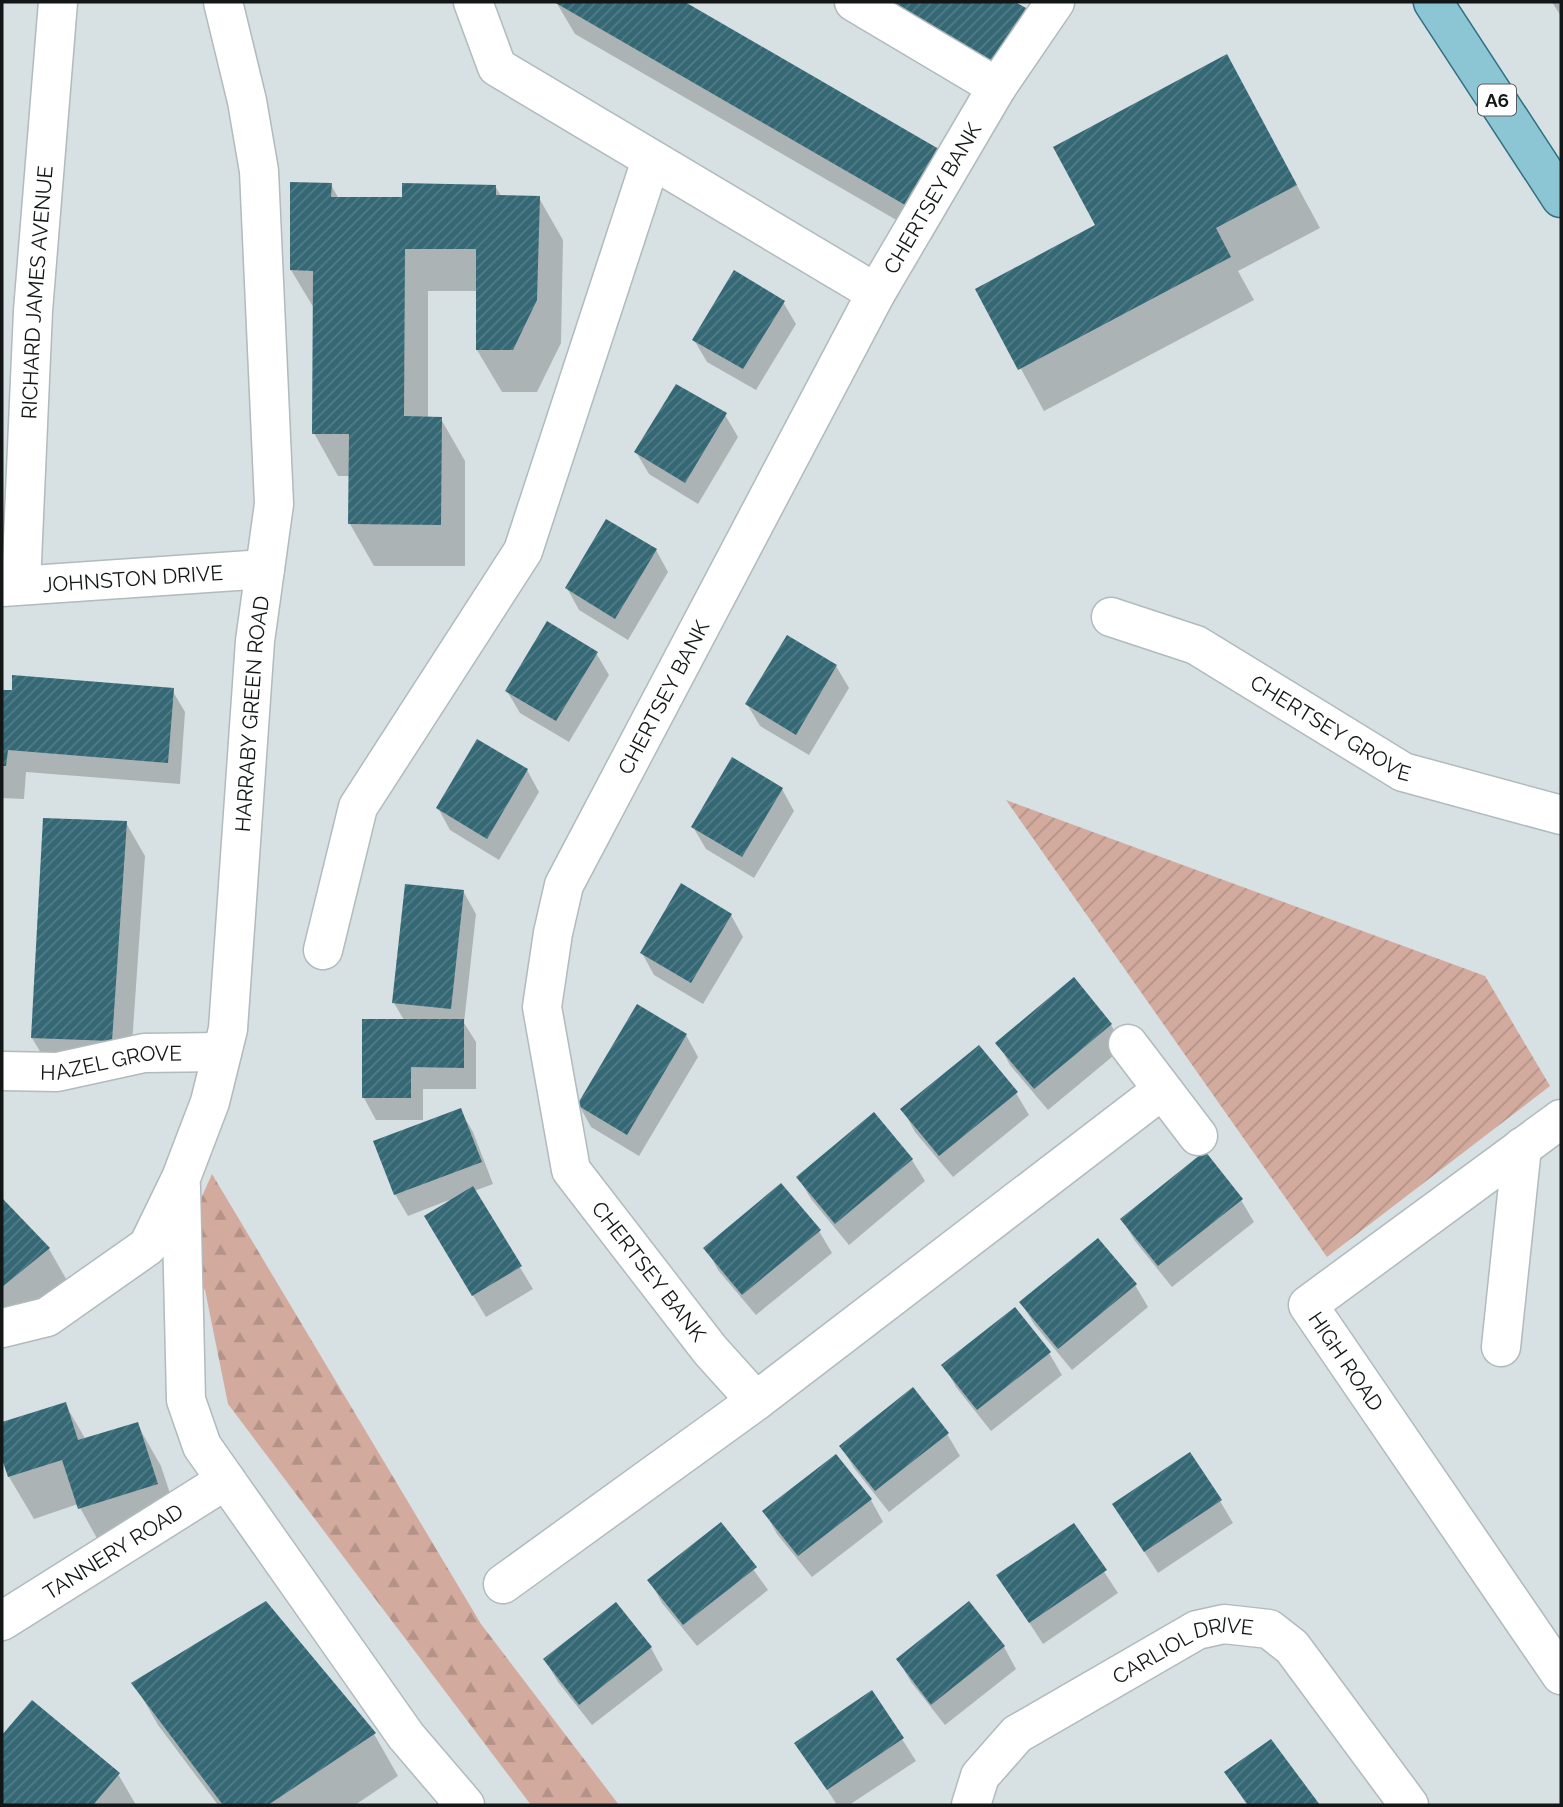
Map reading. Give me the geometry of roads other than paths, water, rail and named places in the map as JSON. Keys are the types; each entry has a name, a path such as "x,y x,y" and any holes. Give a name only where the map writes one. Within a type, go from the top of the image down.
{"main road":[{"name":"A6","path":"1433,2 1561,198"}],"street":[{"name":"RICHARD JAMES AVENUE","path":"11,586 58,2"},
{"name":"HARRABY GREEN ROAD","path":"2,1328 47,1317 148,1246 181,1178 211,1102 228,1029 255,641 274,504 264,220 247,101 223,2"},
{"path":"473,2 497,67 876,293"},
{"path":"854,2 997,88"},
{"name":"CHERTSEY BANK","path":"756,1401 710,1350 571,1170 542,1007 553,933 564,885 876,293 997,88 1055,2"},
{"path":"323,950 358,807 523,551 651,159"},
{"name":"JOHNSTON DRIVE","path":"11,586 265,569"},
{"name":"CHERTSEY GROVE","path":"1111,617 1196,645 1403,772 1561,815"},
{"path":"1128,1044 1198,1136"},
{"name":"HAZEL GROVE","path":"2,1071 57,1072 144,1054 222,1052"},
{"path":"503,1584 756,1401 1162,1090"},
{"name":"HIGH ROAD","path":"1561,1119 1308,1305 1561,1675"},
{"path":"1500,1347 1522,1147"},
{"path":"181,1178 186,1399 202,1446 406,1736 465,1805"},
{"name":"TANNERY ROAD","path":"2,1621 226,1480"},
{"name":"CARLIOL DRIVE","path":"971,1805 980,1776 1017,1734 1197,1630 1224,1624 1269,1629 1292,1647 1409,1805"}]}
